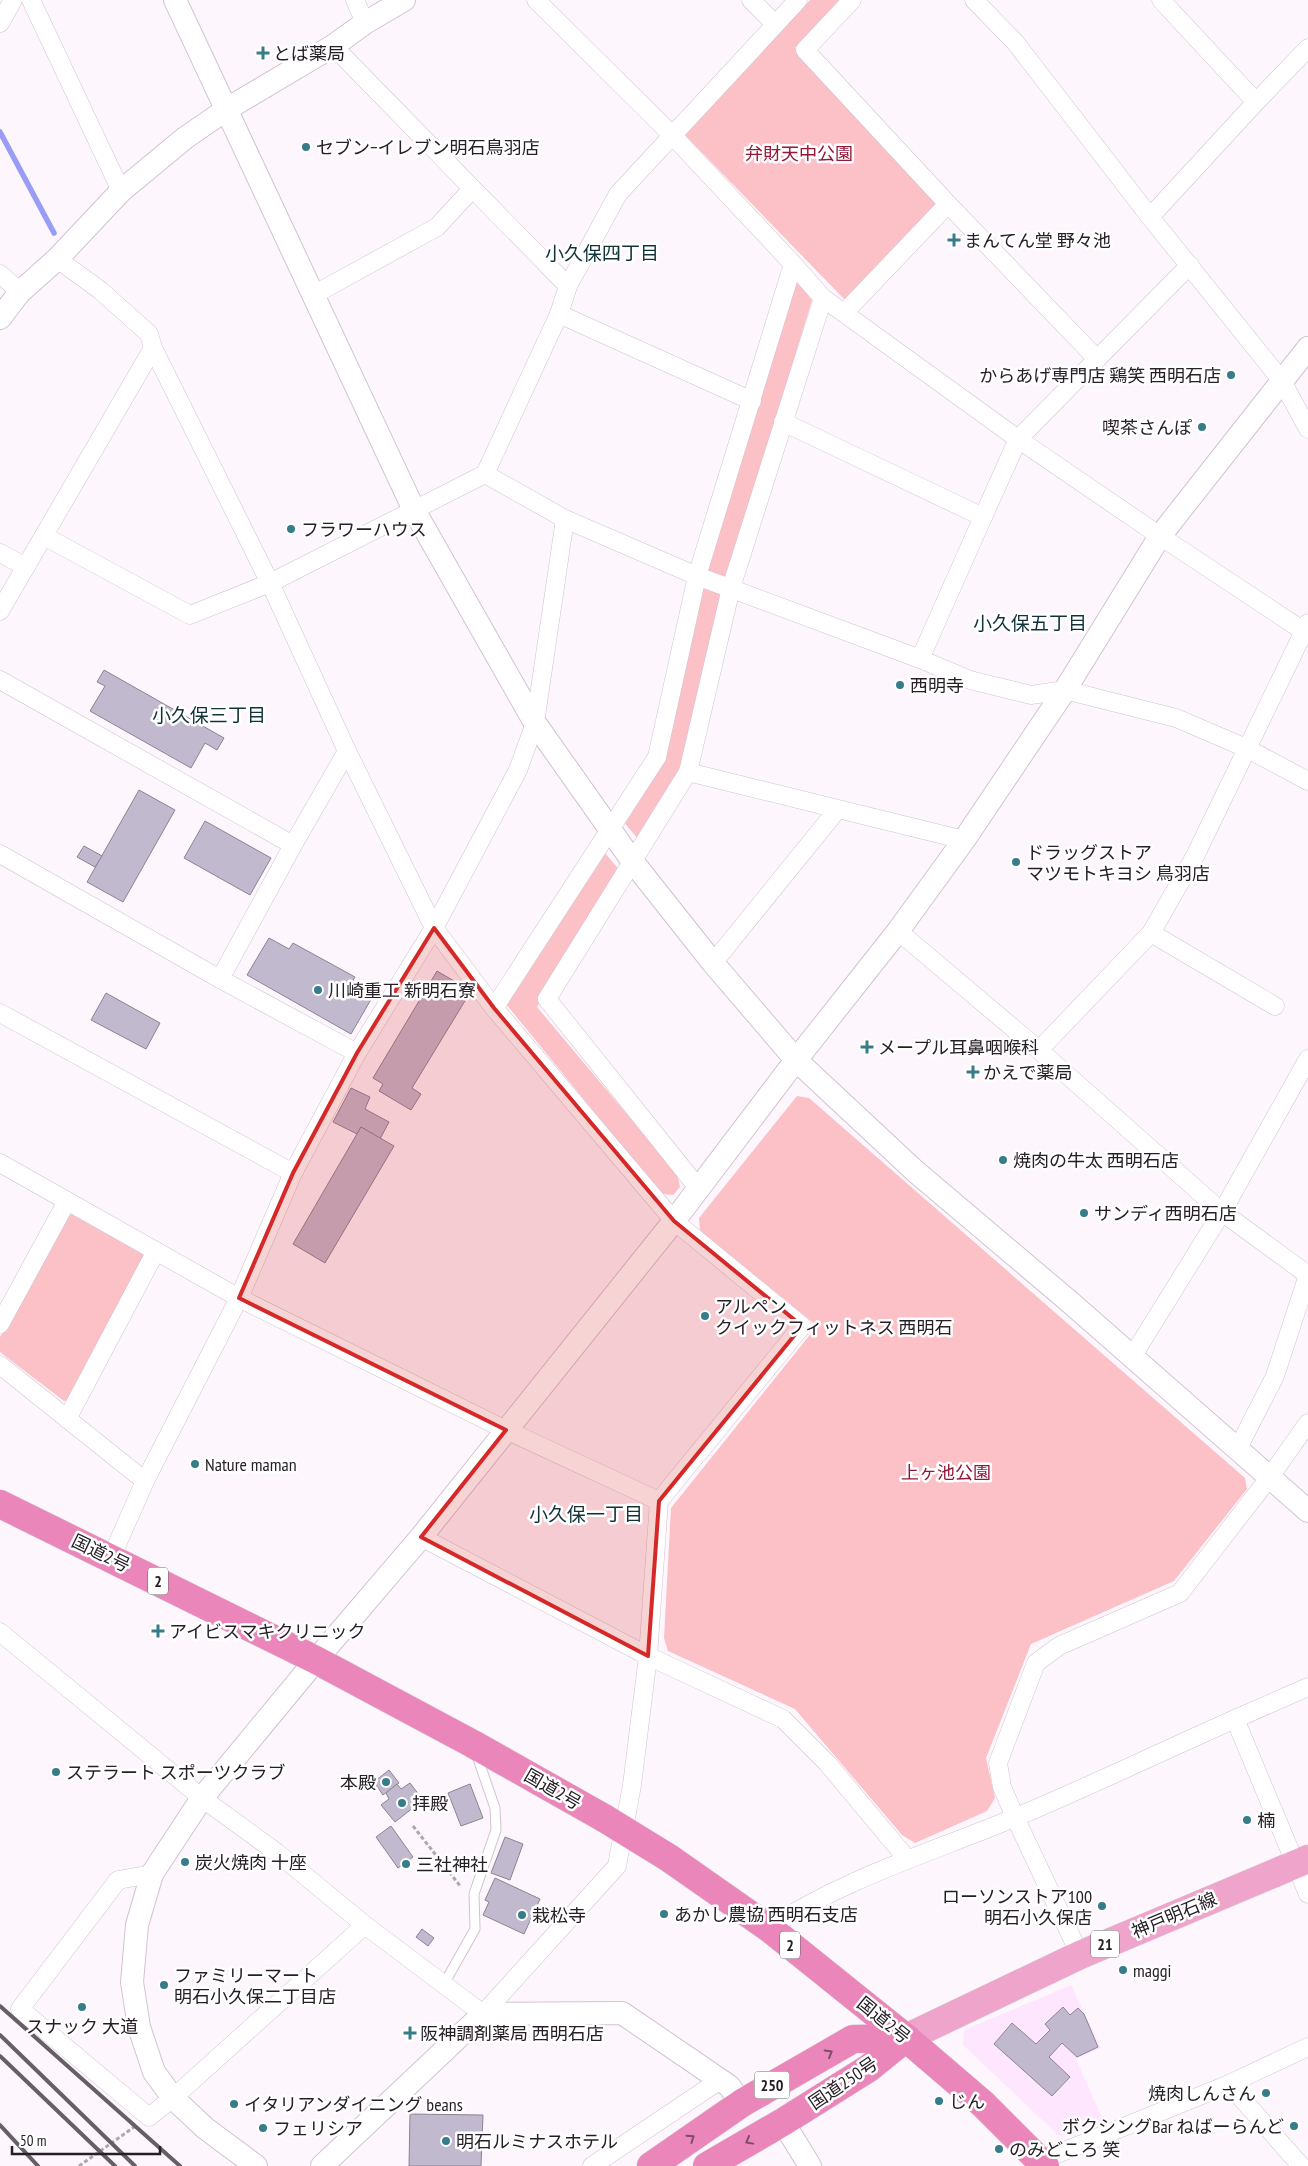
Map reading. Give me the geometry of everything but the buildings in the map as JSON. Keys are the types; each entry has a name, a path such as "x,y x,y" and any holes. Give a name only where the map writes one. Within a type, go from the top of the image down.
{"highway":[{"name":"国道2号","path":"0,1504 316,1660 474,1744 604,1818 669,1858 769,1928 906,2038 984,2104 1040,2164"},
{"name":"国道250号","path":"651,2166 742,2103 853,2039 906,2038"},
{"name":"国道250号","path":"707,2166 783,2122 869,2068 906,2038"}],"main road":[{"name":"神戸明石線","path":"906,2038 1080,1955 1302,1862"}],"street":[{"path":"0,23 13,0"},
{"path":"31,0 121,191"},
{"path":"175,0 315,294 414,510 535,724 633,862 713,963 796,1060 915,1171 1308,1511"},
{"path":"355,0 365,23"},
{"path":"0,318 20,292 57,259 121,191 186,138 227,109 333,46 365,23 404,0"},
{"path":"536,0 672,135 823,298 1018,439 1160,536 1306,629 1246,748 1195,856 1151,933 1039,1050"},
{"path":"751,0 775,24"},
{"path":"44,536 190,615 270,583 485,474 558,314 568,286 618,194 798,0"},
{"path":"852,0 805,50 948,204 1097,359"},
{"path":"974,0 1015,42 1150,217 1282,381 1308,429"},
{"path":"1161,0 1256,102"},
{"path":"333,46 568,286"},
{"path":"1150,217 1308,48"},
{"path":"315,294 436,227 472,189"},
{"path":"844,313 948,204"},
{"path":"57,259 100,290 149,334 153,348 270,583 347,751 434,928 494,1008 674,1221 802,1326 659,1501 648,1656 632,1785 618,1866 483,2014 322,2166"},
{"path":"494,1008 657,757 697,576 793,264"},
{"path":"920,659 1018,439 1190,265"},
{"path":"0,274 20,292"},
{"path":"699,1189 547,999 688,772 731,588 823,298"},
{"path":"558,314 752,401"},
{"path":"0,611 153,348"},
{"path":"256,2166 206,2128 173,2098 154,2072 139,2027 132,1982 137,1925 152,1874 202,1798 421,1537 674,1221 796,1060 898,931 964,840 1065,690 1160,536 1308,348"},
{"path":"783,422 983,517"},
{"path":"485,474 565,518 697,576 920,659 970,680 1031,695 1065,690 1176,718 1246,748 1308,781"},
{"path":"111,1558 145,1481 239,1298 294,1173 357,1053 434,928 518,770 535,724 565,518"},
{"path":"0,553 26,567"},
{"path":"0,680 293,845"},
{"path":"220,979 347,751"},
{"path":"688,772 964,840"},
{"path":"713,963 837,810"},
{"path":"0,854 220,979 357,1053"},
{"path":"898,931 1039,1050 1222,1212 1308,1275 1275,1376 1237,1450"},
{"path":"1151,933 1274,1006"},
{"path":"0,1012 294,1173"},
{"path":"1132,1357 1222,1212 1308,1059"},
{"path":"0,1163 239,1298 506,1430 659,1501"},
{"path":"0,1324 67,1201"},
{"path":"67,1419 156,1251"},
{"path":"0,1365 145,1481"},
{"path":"1080,1955 1002,1787 998,1763 1036,1663 1059,1646 1180,1593 1269,1478 1308,1423"},
{"path":"421,1537 648,1656 783,1719 827,1763 908,1860"},
{"path":"0,1632 202,1798 276,1852 365,1925 483,2014 622,2013 730,2086 742,2103"},
{"path":"769,1928 800,1907 908,1860 1015,1817 1308,1687"},
{"path":"1235,1719 1302,1862 1308,1894"},
{"path":"152,1874 118,1880 20,2009 149,2117 173,2098 365,1925"},
{"path":"1040,2164 1229,2084 1308,2047"},
{"path":"592,2166 720,2080"},
{"path":"1229,2084 1301,2166"},
{"path":"783,2122 810,2166"}],"lane":[{"path":"444,1984 475,1928 474,1894 496,1830 495,1808 474,1744"}],"path":[{"path":"414,1826 474,1903"},
{"path":"79,2166 149,2117"}],"highlighted area":[{"path":"434,928 494,1008 674,1221 802,1326 659,1501 648,1656 421,1537 506,1430 239,1298 293,1173 357,1053"}],"shaded area":[{"path":"1071,1985 1101,2048 1076,2059 1103,2120 1069,2136 1058,2135 963,2045 964,2030"}],"green space":[{"name":"弁財天中公園","path":"810,0 839,0 795,48 940,203 846,301 685,135"},
{"path":"795,280 812,300 726,581 704,573"},
{"path":"701,585 723,592 684,766 639,840 622,820 661,758"},
{"path":"604,852 621,872 537,1007 677,1174 680,1187 673,1195 661,1194 506,1004"},
{"name":"上ヶ池公園","path":"797,1096 809,1098 1245,1478 1247,1489 1174,1581 1031,1644 986,1758 995,1798 987,1811 915,1843 902,1835 795,1709 668,1651 664,1638 671,1508 817,1326 700,1231 699,1218"},
{"path":"71,1214 143,1254 145,1259 72,1399 64,1401 0,1352 0,1337 65,1217"}],"waterway":[{"path":"0,132 54,233"}],"railway":[{"path":"0,2006 180,2166"},
{"path":"0,2035 135,2166"},
{"path":"0,2056 115,2166"},
{"path":"0,2125 38,2166"}],"place":[{"name":"とば薬局","path":"263,53"},
{"name":"セブン−イレブン明石鳥羽店","path":"306,147"},
{"name":"まんてん堂 野々池","path":"954,240"},
{"name":"からあげ専門店 鶏笑 西明石店","path":"1231,375"},
{"name":"喫茶さんぽ","path":"1202,427"},
{"name":"フラワーハウス","path":"291,529"},
{"name":"西明寺","path":"900,685"},
{"name":"ドラッグストア マツモトキヨシ 鳥羽店","path":"1016,862"},
{"name":"川崎重工 新明石寮","path":"318,990"},
{"name":"メープル耳鼻咽喉科","path":"867,1047"},
{"name":"かえで薬局","path":"973,1072"},
{"name":"焼肉の牛太 西明石店","path":"1003,1160"},
{"name":"サンディ西明石店","path":"1084,1213"},
{"name":"アルペン クイックフィットネス 西明石","path":"705,1316"},
{"name":"Nature maman","path":"195,1464"},
{"name":"アイビスマキクリニック","path":"158,1631"},
{"name":"ステラート スポーツクラブ","path":"56,1772"},
{"name":"本殿","path":"386,1782"},
{"name":"拝殿","path":"402,1803"},
{"name":"楠","path":"1247,1820"},
{"name":"炭火焼肉 十座","path":"185,1862"},
{"name":"三社神社","path":"406,1864"},
{"name":"ローソンストア100 明石小久保店","path":"1102,1906"},
{"name":"あかし農協 西明石支店","path":"664,1914"},
{"name":"栽松寺","path":"522,1915"},
{"name":"maggi","path":"1123,1970"},
{"name":"ファミリーマート 明石小久保二丁目店","path":"164,1985"},
{"name":"スナック 大道","path":"82,2007"},
{"name":"阪神調剤薬局 西明石店","path":"410,2033"},
{"name":"焼肉しんさん","path":"1266,2093"},
{"name":"じん","path":"939,2101"},
{"name":"イタリアンダイニング beans","path":"234,2104"},
{"name":"ボクシングBar ねばーらんど","path":"1294,2126"},
{"name":"フェリシア","path":"263,2128"},
{"name":"明石ルミナスホテル","path":"446,2141"},
{"name":"のみどころ 笑","path":"999,2149"}],"district":[{"name":"小久保四丁目","path":"602,253"},
{"name":"小久保五丁目","path":"1030,623"},
{"name":"小久保三丁目","path":"209,715"},
{"name":"小久保一丁目","path":"586,1514"}]}
